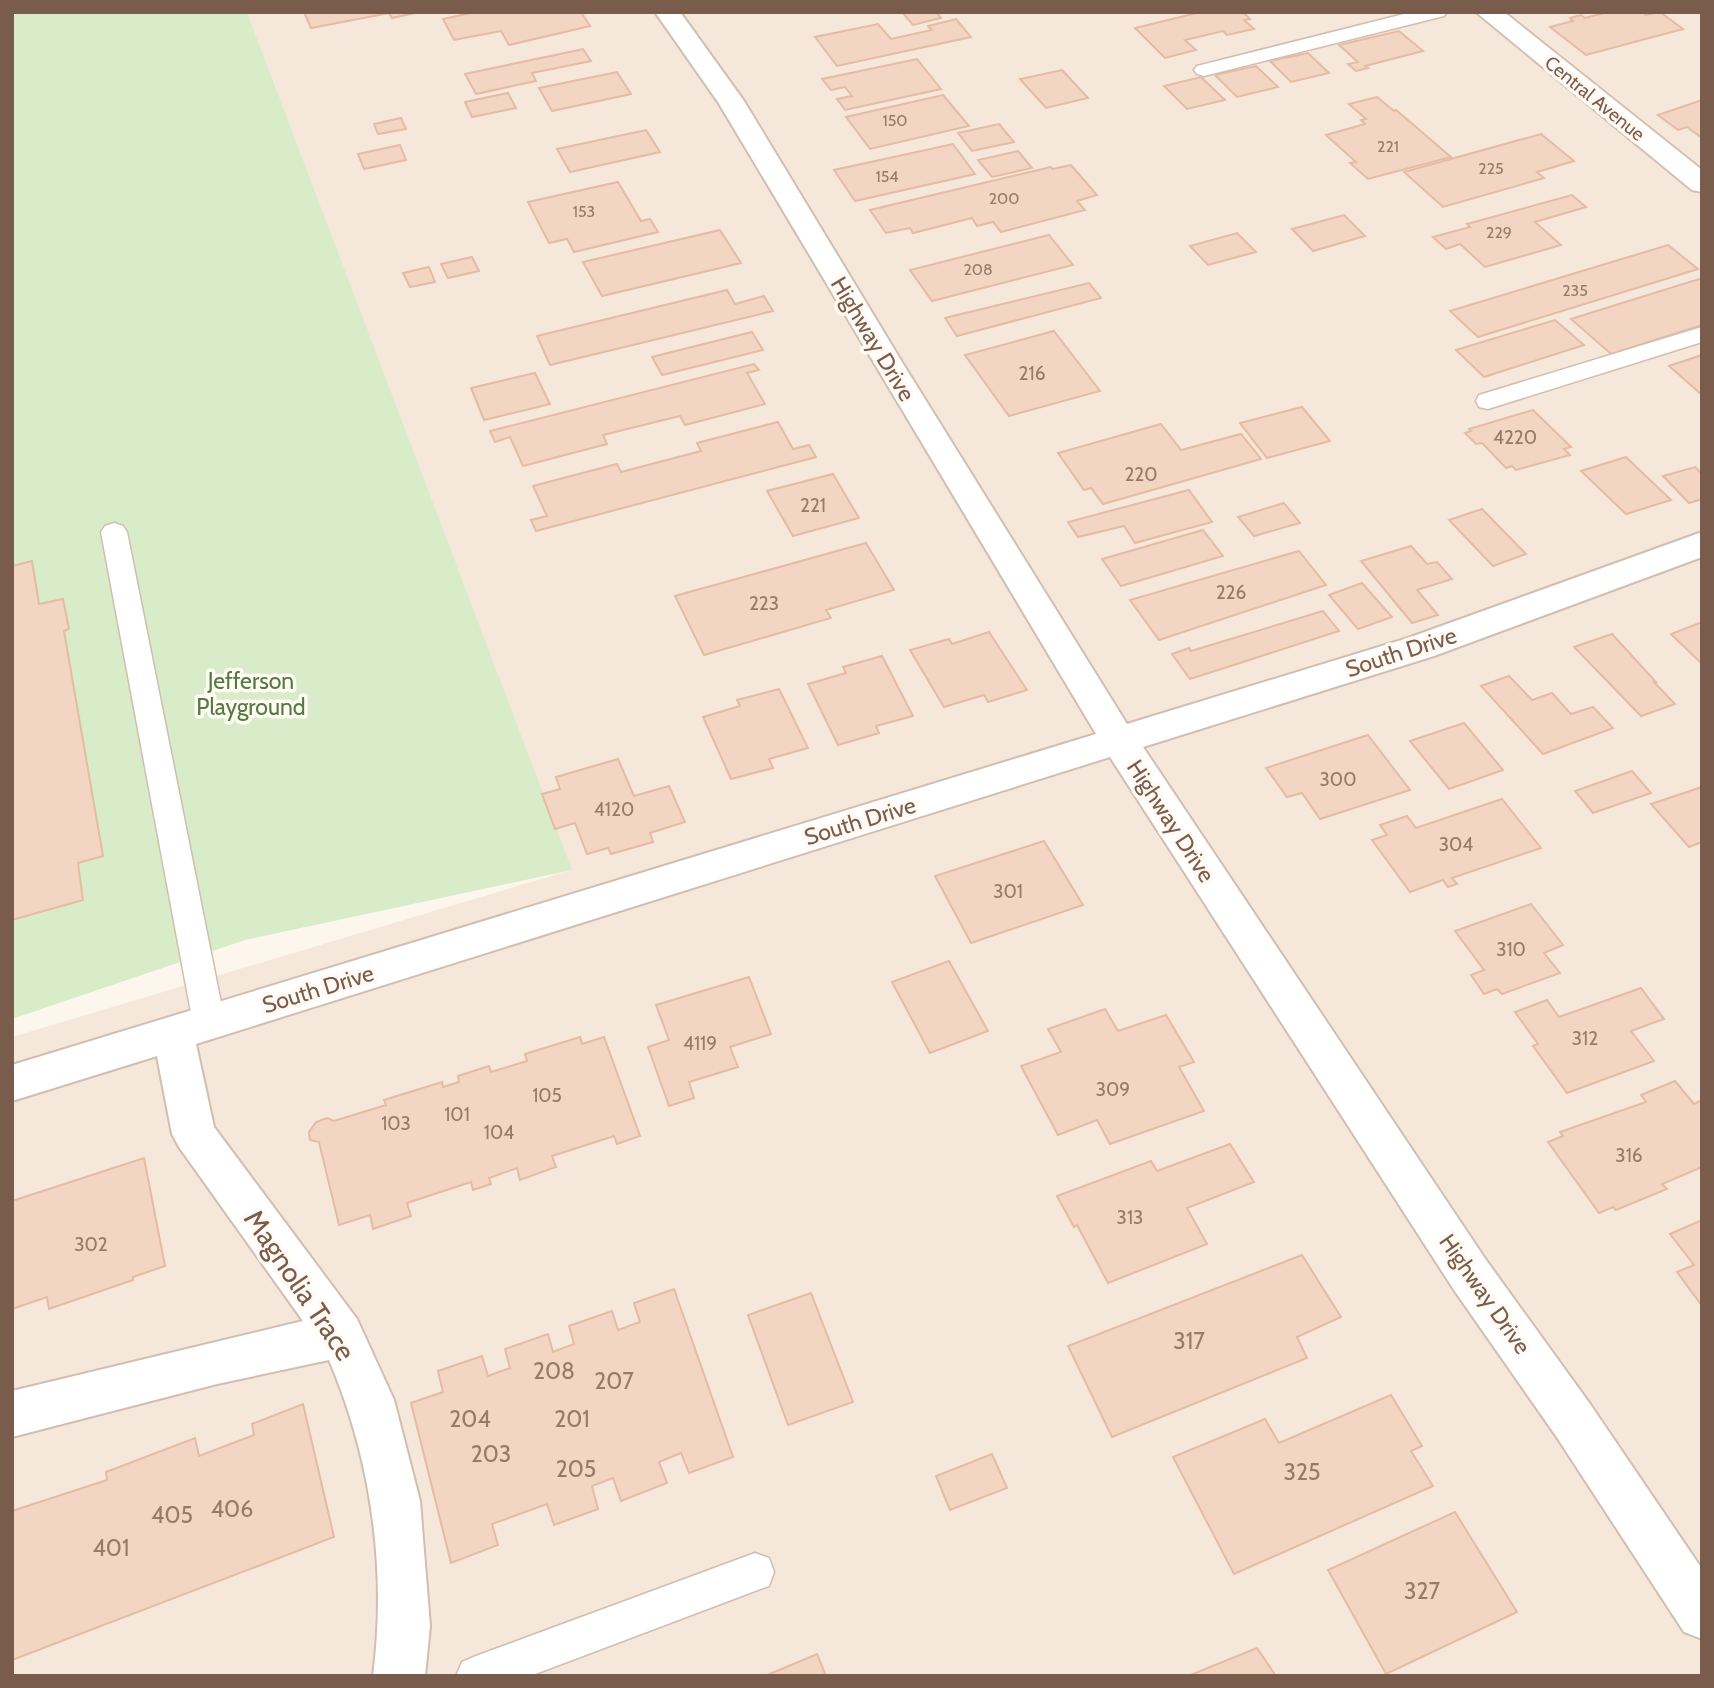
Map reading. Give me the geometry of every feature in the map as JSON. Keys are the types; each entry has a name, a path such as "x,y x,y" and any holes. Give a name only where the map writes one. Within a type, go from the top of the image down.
{"street":[{"name":"Highway Drive","path":"667,12 731,100 890,367 1119,741 1471,1275 1573,1420 1702,1614"},
{"name":"Central Avenue","path":"1488,12 1702,184"},
{"name":"South Drive","path":"12,1083 1421,647 1702,544"},
{"name":"Magnolia Trace","path":"191,1028 194,1134 341,1335 370,1400 396,1502 405,1626 399,1676"},
{"path":"12,1414 217,1362 341,1335"}],"lane":[{"path":"1204,70 1437,12"},
{"path":"1488,401 1702,334"},
{"path":"114,531 191,1028"},
{"path":"475,1676 755,1572"}],"shaded area":[{"path":"247,12 1702,12 1702,1676 12,1676 12,1037 571,870"}],"green space":[{"name":"Jefferson Playground","path":"12,12 247,12 572,870 245,940 12,1019"}],"building":[{"path":"304,12 420,12 392,18 389,13 311,28"},
{"path":"476,12 581,12 590,26 509,45 501,31 454,40 443,19"},
{"path":"902,12 936,12 941,18 913,25"},
{"path":"1201,12 1243,12 1250,19 1244,20 1254,29 1227,35 1223,31 1185,40 1196,50 1165,58 1135,28"},
{"path":"1608,12 1642,12 1646,15 1660,12 1683,29 1586,55 1550,27 1573,21 1570,18 1581,15 1585,18"},
{"path":"956,19 971,37 837,66 815,37 878,24 891,39 932,30 928,26"},
{"path":"1399,31 1423,51 1365,66 1368,68 1356,71 1348,64 1358,62 1339,45"},
{"path":"583,49 591,61 532,73 536,81 476,94 465,74"},
{"path":"1308,53 1329,73 1291,82 1270,61"},
{"path":"917,59 941,89 845,110 837,99 852,96 845,87 831,90 822,79"},
{"path":"1256,66 1278,87 1237,97 1215,75"},
{"path":"1062,70 1088,98 1046,108 1020,79"},
{"path":"617,72 631,94 552,111 539,88"},
{"path":"1201,77 1225,100 1187,109 1164,86"},
{"path":"508,93 516,108 472,117 465,102"},
{"path":"943,95 969,126 870,149 846,117"},
{"path":"1377,97 1451,157 1368,179 1350,163 1356,162 1326,135 1365,124 1361,120 1366,119 1349,104"},
{"path":"1702,100 1702,138 1687,127 1678,130 1658,115"},
{"path":"401,118 406,129 378,134 374,124"},
{"path":"999,124 1014,142 972,151 958,133"},
{"path":"646,130 660,152 570,172 557,149"},
{"path":"1541,134 1574,161 1537,172 1544,178 1443,207 1404,172"},
{"path":"953,144 975,174 855,201 834,170"},
{"path":"400,145 406,160 364,169 358,154"},
{"path":"1018,151 1032,168 992,177 978,160"},
{"path":"1071,165 1097,195 1077,201 1085,210 1001,232 993,222 977,226 972,218 913,233 910,228 886,233 870,210 1051,167"},
{"path":"618,182 641,221 650,219 658,232 574,252 567,239 549,243 528,202"},
{"path":"1572,195 1586,207 1535,222 1561,245 1485,267 1460,244 1446,249 1433,237 1470,227 1467,224"},
{"path":"1344,215 1365,236 1313,251 1292,229"},
{"path":"720,230 741,263 602,296 583,262"},
{"path":"1237,233 1256,252 1208,265 1190,246"},
{"path":"1049,235 1073,265 932,301 910,270"},
{"path":"1668,245 1698,269 1478,337 1450,311"},
{"path":"472,257 479,271 448,278 441,264"},
{"path":"429,267 435,282 410,287 403,273"},
{"path":"1702,278 1702,325 1611,354 1571,319"},
{"path":"1089,283 1101,298 957,336 945,318"},
{"path":"727,290 735,304 764,296 773,311 550,365 537,336"},
{"path":"1555,320 1584,345 1484,377 1456,350"},
{"path":"1054,331 1100,391 1009,416 965,355"},
{"path":"752,332 763,350 662,375 652,357"},
{"path":"1702,355 1702,395 1669,366"},
{"path":"754,364 759,370 747,373 765,404 685,425 680,416 603,435 607,444 523,466 510,437 495,442 490,431"},
{"path":"535,373 550,404 484,420 471,388"},
{"path":"1302,407 1330,441 1267,458 1240,423"},
{"path":"1533,410 1571,447 1564,449 1570,455 1516,470 1512,466 1506,468 1482,443 1476,444 1465,433 1471,431 1469,429"},
{"path":"778,422 793,449 809,445 816,457 536,531 531,520 547,516 533,486 617,464 621,472 701,451 697,443"},
{"path":"1161,424 1181,450 1241,434 1261,459 1103,504 1091,488 1084,490 1058,453"},
{"path":"1626,457 1671,500 1626,514 1581,471"},
{"path":"1695,467 1702,474 1702,499 1689,503 1663,476"},
{"path":"833,474 859,518 793,536 767,491"},
{"path":"1189,490 1212,522 1135,543 1124,526 1078,537 1068,522"},
{"path":"1284,503 1300,523 1254,536 1238,517"},
{"path":"1482,509 1526,554 1493,566 1449,520"},
{"path":"1203,530 1223,556 1121,586 1102,559"},
{"path":"866,543 894,590 826,610 831,618 704,655 675,596"},
{"path":"1411,546 1427,564 1437,562 1452,579 1417,590 1438,615 1412,623 1361,561"},
{"path":"1299,551 1326,585 1159,640 1130,600"},
{"path":"32,561 39,604 63,599 69,629 64,631 103,856 78,863 83,900 12,920 12,566"},
{"path":"1362,583 1392,617 1358,629 1329,595"},
{"path":"1323,611 1339,631 1190,679 1172,654 1189,648 1191,651"},
{"path":"1702,622 1702,664 1671,634"},
{"path":"989,632 1027,690 988,702 984,695 944,707 910,650 949,639 952,644"},
{"path":"1612,634 1675,704 1641,716 1574,647"},
{"path":"882,656 913,716 876,726 879,733 838,745 808,684 846,673 843,667"},
{"path":"1509,676 1532,700 1552,693 1571,714 1593,707 1613,728 1543,754 1481,686"},
{"path":"779,689 808,748 769,759 773,768 731,779 703,717 740,706 737,700"},
{"path":"1464,723 1503,770 1449,789 1410,741"},
{"path":"1368,735 1410,790 1320,819 1302,793 1287,797 1266,768"},
{"path":"618,759 634,796 669,786 685,822 650,833 653,842 611,854 608,848 587,854 575,823 555,829 542,794 560,789 556,777"},
{"path":"1632,771 1651,793 1593,813 1575,791"},
{"path":"1702,787 1702,842 1689,847 1651,804"},
{"path":"1502,799 1541,848 1452,878 1457,884 1448,887 1443,880 1410,892 1372,840 1387,835 1380,825 1407,816 1416,828"},
{"path":"1044,841 1083,905 971,943 935,876"},
{"path":"1531,904 1563,945 1544,953 1560,973 1502,994 1497,989 1484,994 1471,975 1484,970 1455,931"},
{"path":"949,961 988,1031 930,1053 892,982"},
{"path":"749,977 771,1034 730,1047 738,1067 689,1082 694,1098 669,1106 648,1047 669,1040 656,1005"},
{"path":"1641,988 1664,1019 1631,1031 1654,1061 1567,1093 1533,1046 1538,1044 1515,1012 1547,1000 1559,1017"},
{"path":"1105,1009 1118,1031 1166,1015 1194,1062 1179,1067 1204,1111 1110,1144 1097,1120 1058,1135 1021,1066 1061,1052 1048,1029"},
{"path":"580,1037 582,1044 604,1037 640,1136 617,1144 614,1136 552,1156 556,1167 520,1180 517,1168 489,1178 491,1184 473,1190 471,1182 407,1203 411,1216 373,1229 370,1215 339,1225 319,1142 310,1140 309,1132 316,1122 327,1118 334,1121 386,1105 384,1100 442,1082 443,1087 459,1082 458,1076 489,1066 491,1072 527,1061 525,1054"},
{"path":"1675,1081 1694,1104 1702,1100 1702,1167 1662,1184 1667,1189 1616,1210 1613,1207 1599,1213 1548,1142 1563,1136 1560,1132 1646,1102 1641,1095"},
{"path":"1230,1144 1254,1182 1187,1208 1207,1244 1108,1283 1077,1225 1074,1227 1057,1196 1151,1161 1157,1171"},
{"path":"144,1158 165,1266 49,1309 47,1297 12,1309 12,1201"},
{"path":"1702,1220 1702,1306 1677,1272 1694,1265 1670,1234"},
{"path":"1302,1255 1341,1317 1297,1337 1307,1358 1112,1437 1068,1346"},
{"path":"674,1289 733,1457 689,1473 681,1453 659,1462 667,1483 621,1501 613,1478 592,1486 598,1509 554,1525 547,1504 492,1524 498,1545 451,1563 411,1403 443,1392 438,1371 482,1356 488,1376 510,1368 505,1349 548,1334 553,1352 574,1344 569,1326 612,1311 618,1330 640,1322 634,1303"},
{"path":"811,1293 853,1402 788,1425 748,1315"},
{"path":"1391,1395 1422,1446 1411,1451 1433,1486 1234,1574 1173,1457 1265,1419 1279,1443"},
{"path":"303,1404 334,1537 12,1660 12,1511 107,1480 106,1472 195,1438 199,1456 254,1435 252,1424"},
{"path":"992,1454 1007,1488 950,1510 936,1476"},
{"path":"1455,1512 1517,1612 1386,1674 1328,1570"},
{"path":"1257,1648 1276,1676 1188,1676"},
{"path":"817,1654 826,1676 765,1676"}]}
